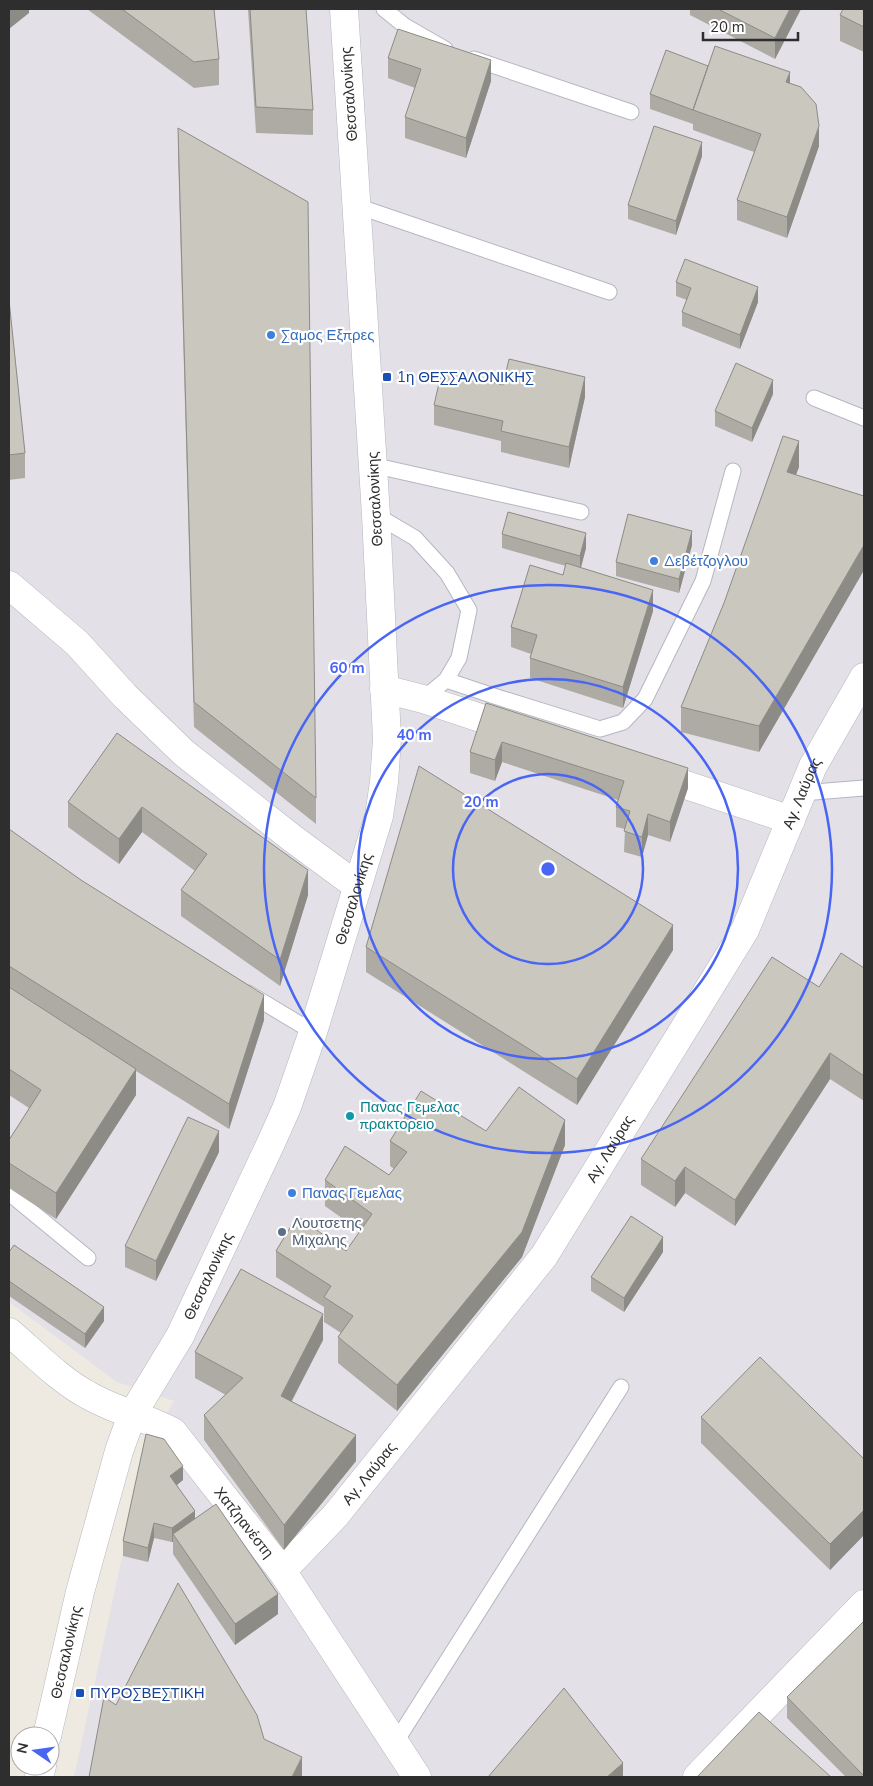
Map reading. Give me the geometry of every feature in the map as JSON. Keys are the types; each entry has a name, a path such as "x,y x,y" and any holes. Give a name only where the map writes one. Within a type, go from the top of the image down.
{"street":[{"name":"Θεσσαλονίκης","path":"49,1726 92,1548 132,1415 180,1336 290,1099 313,1032 379,816 387,739 376,514 344,9"},
{"path":"9,585 77,643 125,696 184,753 292,838 357,886"},
{"name":"Αγ. Λαύρας","path":"282,1571 335,1516 544,1256 745,930 814,766 864,677"},
{"path":"384,689 423,699 536,736"},
{"path":"631,767 791,820"},
{"name":"Χατζηανέστη","path":"9,1332 86,1395 132,1415 159,1424 174,1432 282,1571 417,1777"},
{"path":"697,1777 864,1604"}],"lane":[{"path":"384,9 405,26 447,50 631,112"},
{"path":"356,206 609,292"},
{"path":"814,398 864,418"},
{"path":"372,465 581,512"},
{"path":"446,680 600,729 623,722 645,699 703,581 733,471"},
{"path":"376,514 416,538 447,573 469,610 459,658 446,680 423,699"},
{"path":"802,793 864,788"},
{"path":"236,986 313,1032"},
{"path":"9,1193 88,1258"},
{"path":"395,1743 621,1387"}],"shaded area":[{"path":"9,9 864,9 864,1777 74,1777 146,1448 174,1401 117,1382 9,1302"}],"building":[{"path":"122,9 214,9 219,59 194,62"},
{"path":"250,9 306,9 313,110 256,107"},
{"path":"718,9 790,9 775,38"},
{"path":"843,9 864,9 864,27 840,15"},
{"path":"398,29 491,60 466,138 405,117 421,69 388,58"},
{"path":"715,46 790,72 786,82 801,87 816,104 819,126 787,217 737,200 761,134 693,110"},
{"path":"666,50 708,66 693,110 650,94"},
{"path":"654,126 702,142 676,221 628,205"},
{"path":"178,128 308,202 316,798 194,702"},
{"path":"685,259 758,287 740,335 682,312 691,288 676,282"},
{"path":"9,300 25,453 9,455"},
{"path":"509,359 585,377 569,447 501,431 503,421 434,405 442,370 503,385"},
{"path":"736,363 773,380 752,428 715,411"},
{"path":"783,436 799,441 787,472 864,496 864,545 759,726 681,707 724,603"},
{"path":"508,512 586,533 580,556 502,534"},
{"name":"Δεβέτζογλου","path":"628,514 692,531 679,579 616,562"},
{"path":"566,563 653,590 623,687 530,658 537,635 511,627 530,565 563,575"},
{"path":"486,703 688,768 670,822 648,814 642,837 624,831 630,811 616,807 624,781 502,742 495,760 470,752"},
{"path":"117,733 308,870 280,960 181,890 207,854 142,807 119,839 68,802"},
{"path":"419,766 673,925 577,1079 366,947"},
{"path":"9,829 81,880 264,995 229,1104 9,966"},
{"path":"841,953 864,968 864,1076 830,1053 735,1200 685,1167 675,1181 641,1159 772,957 819,987"},
{"path":"9,987 136,1069 56,1193 9,1163 9,1140 41,1090 9,1069"},
{"path":"519,1087 565,1120 522,1232 397,1385 338,1337 353,1316 324,1297 331,1286 276,1251 297,1216 346,1251 372,1214 325,1180 345,1146 389,1175 407,1152 390,1141 421,1091 486,1131"},
{"path":"188,1117 219,1131 156,1261 125,1246"},
{"path":"631,1216 663,1237 624,1298 591,1277"},
{"path":"14,1245 104,1307 85,1334 9,1281 9,1252"},
{"path":"241,1269 323,1314 281,1396 356,1435 284,1525 204,1415 243,1378 195,1352"},
{"path":"760,1357 864,1459 864,1510 830,1544 701,1417"},
{"path":"146,1434 164,1439 183,1466 170,1476 195,1511 172,1528 154,1523 148,1548 123,1541"},
{"path":"216,1504 278,1594 235,1624 173,1534"},
{"path":"178,1583 257,1715 264,1739 302,1757 292,1777 89,1777 104,1697 116,1705"},
{"path":"864,1621 864,1776 787,1697"},
{"path":"564,1688 623,1763 607,1777 488,1777"},
{"path":"759,1712 831,1777 697,1777"}],"place":[{"name":"Σαμος Εξπρες","path":"271,335"},
{"name":"1η ΘΕΣΣΑΛΟΝΙΚΗΣ","path":"387,377"},
{"name":"Δεβέτζογλου","path":"654,561"},
{"name":"Πανας Γεμελας πρακτορειο","path":"350,1116"},
{"name":"Πανας Γεμελας","path":"292,1193"},
{"name":"Λουτσετης Μιχαλης","path":"282,1232"},
{"name":"ΠΥΡΟΣΒΕΣΤΙΚΗ","path":"80,1693"}]}
